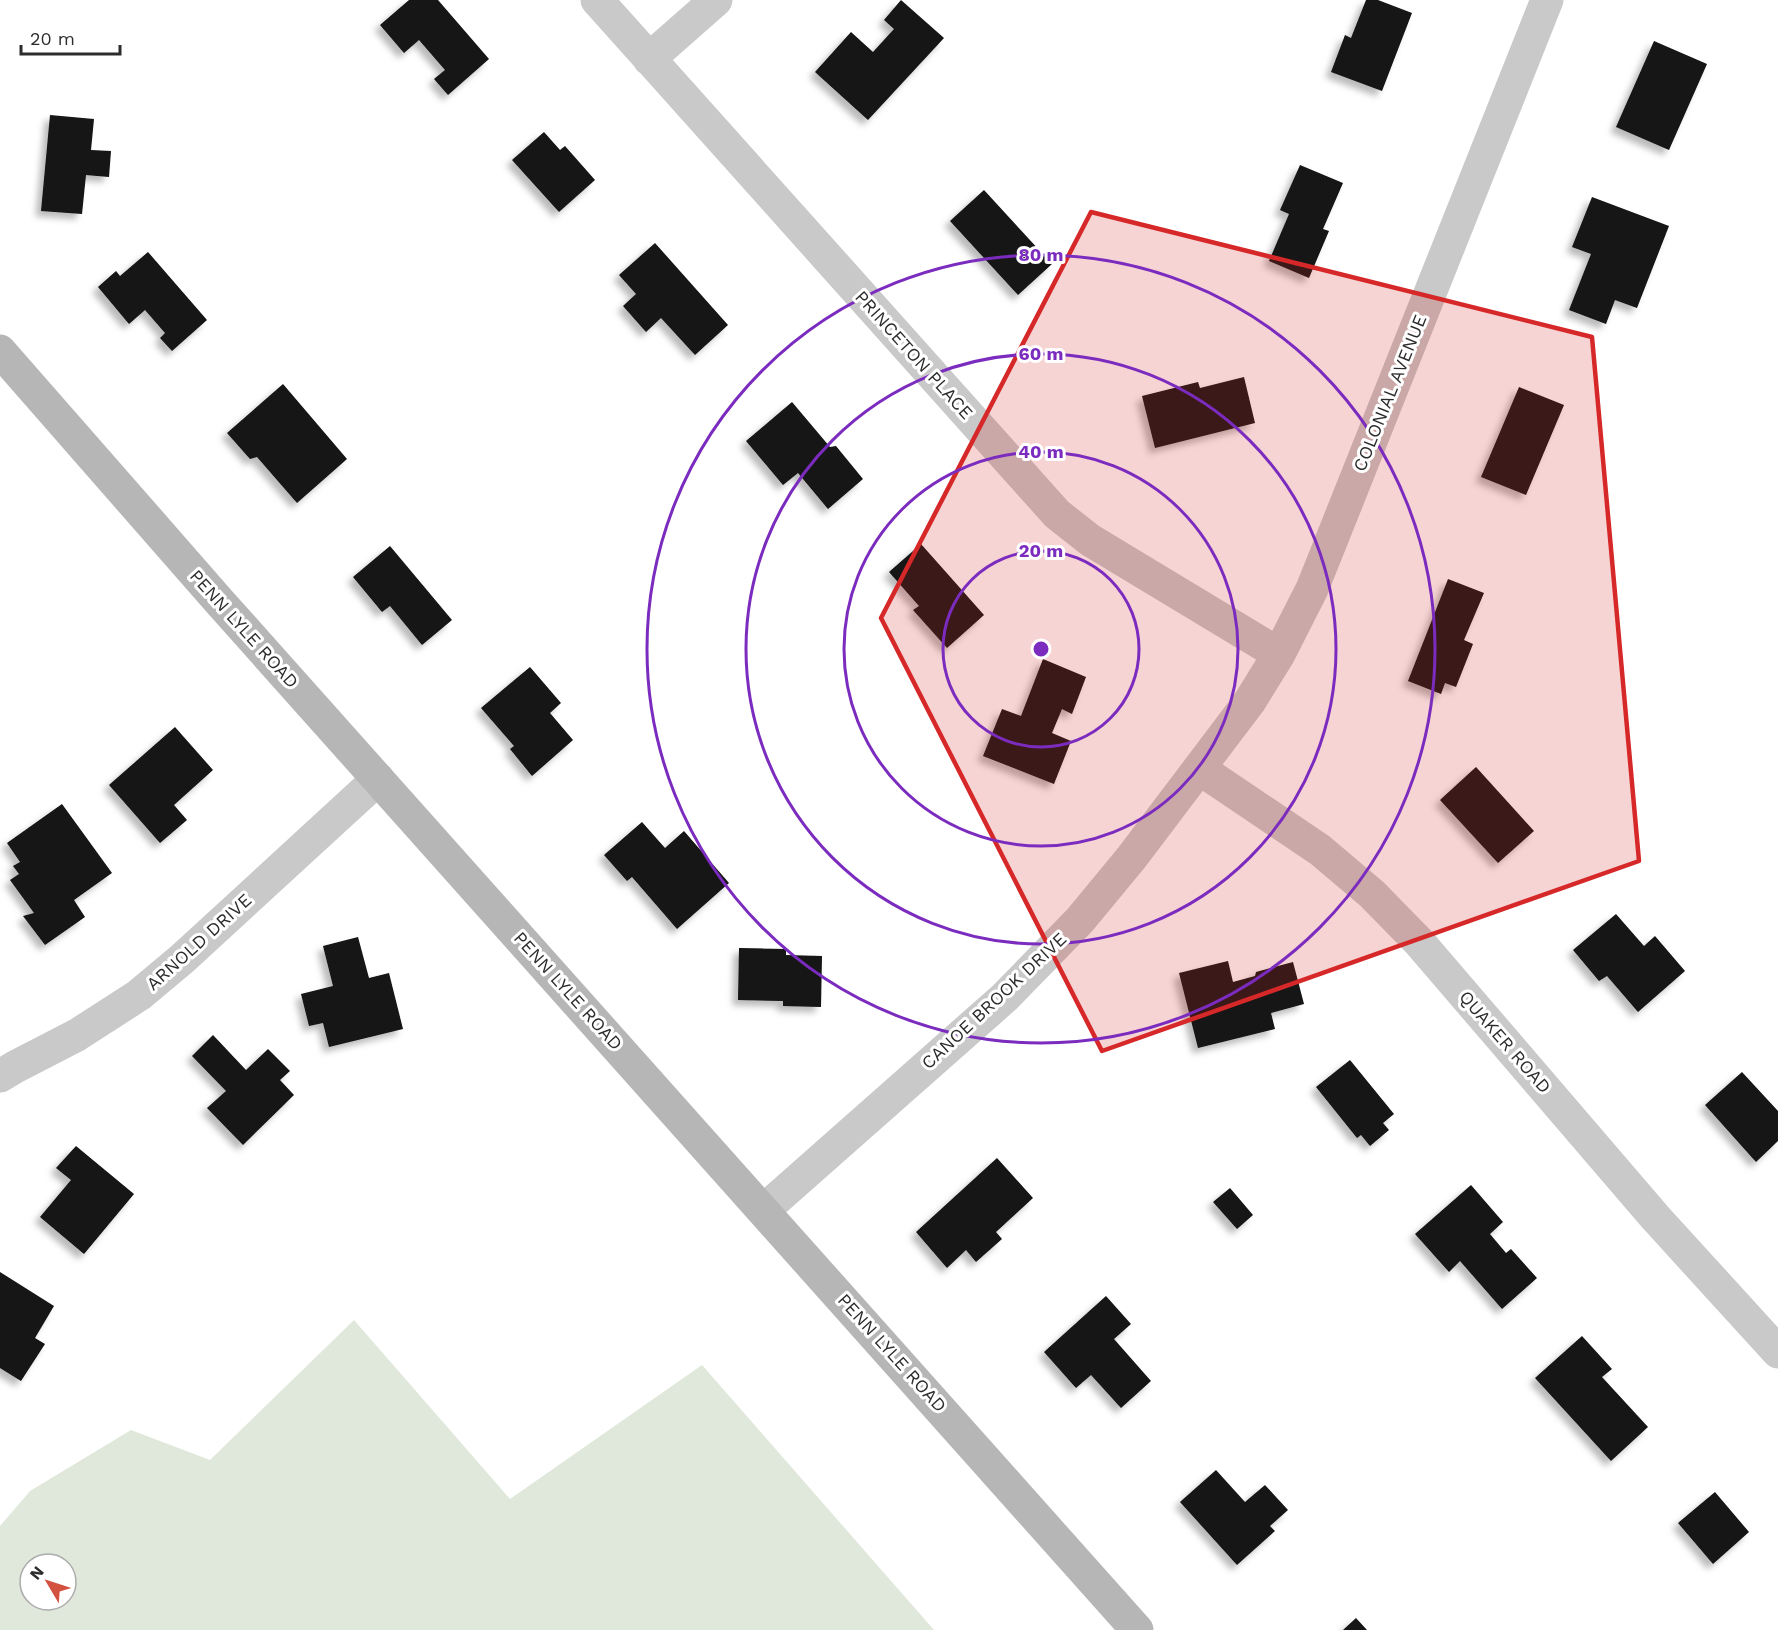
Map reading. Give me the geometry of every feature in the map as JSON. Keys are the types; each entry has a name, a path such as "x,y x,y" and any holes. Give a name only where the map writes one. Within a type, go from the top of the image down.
{"street":[{"name":"PRINCETON PLACE","path":"597,0 1057,514 1090,540 1279,654"},
{"path":"650,59 716,0"},
{"name":"COLONIAL AVENUE","path":"1200,769 1250,701 1279,654 1312,589 1547,0"},
{"name":"PENN LYLE ROAD","path":"0,351 218,600 1137,1630"},
{"name":"CANOE BROOK DRIVE","path":"764,1210 1005,997 1080,920 1200,769"},
{"name":"QUAKER ROAD","path":"1200,769 1320,850 1380,902 1419,942 1655,1217 1778,1352"},
{"name":"ARNOLD DRIVE","path":"0,1076 77,1035 139,995 182,959 378,779"}],"highlighted area":[{"path":"1091,212 1592,337 1639,861 1102,1051 881,618"}],"shaded area":[{"path":"354,1320 510,1499 702,1365 934,1630 0,1630 0,1526 30,1491 131,1430 210,1460"}],"building":[{"path":"409,0 438,0 489,59 448,95 434,79 445,70 419,40 404,53 380,25"},
{"path":"901,0 944,38 868,120 815,72 851,32 873,52 894,29 884,20"},
{"path":"1366,0 1378,0 1412,13 1382,91 1331,72 1345,35 1351,38"},
{"path":"1654,41 1707,64 1669,150 1616,127"},
{"path":"50,115 94,119 91,150 111,151 109,177 86,175 82,214 41,211"},
{"path":"544,132 560,150 565,146 595,180 559,212 512,160"},
{"path":"1300,165 1343,183 1323,229 1329,231 1309,278 1269,261 1289,214 1280,210"},
{"path":"984,190 1052,264 1018,295 950,221"},
{"path":"1592,197 1669,226 1637,308 1615,300 1606,324 1569,310 1591,254 1572,247"},
{"path":"655,243 728,325 695,355 661,318 646,332 623,306 636,294 619,275"},
{"path":"148,252 207,320 172,351 160,338 165,333 145,310 129,324 98,287 116,271 120,276"},
{"path":"1244,377 1255,423 1155,448 1142,396 1198,382 1200,388"},
{"path":"283,384 347,459 297,503 257,457 250,459 227,433"},
{"path":"1519,387 1564,405 1526,495 1481,477"},
{"path":"792,402 830,447 836,446 863,479 828,509 798,473 783,485 746,441"},
{"path":"921,544 984,615 947,648 913,610 919,606 889,572"},
{"path":"390,546 452,620 422,645 390,606 382,612 353,577"},
{"path":"1448,579 1484,593 1464,640 1473,644 1456,687 1445,683 1441,694 1408,681"},
{"path":"1043,659 1086,677 1072,714 1062,709 1052,733 1071,741 1054,784 983,756 1002,709 1021,716"},
{"path":"530,667 561,703 550,713 573,740 532,776 510,749 514,746 481,708"},
{"path":"175,727 213,770 174,805 187,820 160,843 109,785"},
{"path":"1476,767 1534,831 1498,863 1440,800"},
{"path":"62,804 112,873 74,900 85,917 45,945 23,916 34,913 10,880 19,874 13,866 20,862 7,843"},
{"path":"642,822 665,848 684,831 729,883 677,929 632,877 627,881 604,855"},
{"path":"1616,914 1644,946 1655,936 1685,971 1638,1012 1607,976 1599,981 1573,950"},
{"path":"358,937 369,978 389,973 403,1029 329,1047 323,1023 309,1026 301,994 333,986 323,946"},
{"path":"739,948 786,949 786,955 822,956 821,1007 783,1006 783,1001 738,1000"},
{"path":"1228,961 1233,982 1255,976 1256,972 1293,962 1304,1004 1271,1013 1275,1029 1198,1048 1179,973"},
{"path":"213,1035 246,1070 268,1049 290,1071 280,1080 294,1095 243,1145 207,1108 226,1091 192,1056"},
{"path":"1350,1060 1394,1114 1383,1123 1389,1130 1370,1146 1361,1135 1357,1138 1316,1087"},
{"path":"1742,1072 1778,1111 1778,1141 1756,1162 1705,1105"},
{"path":"76,1146 134,1194 84,1254 40,1217 71,1180 56,1168"},
{"path":"997,1158 1033,1198 996,1232 1002,1239 976,1262 966,1250 947,1268 916,1232"},
{"path":"1471,1185 1503,1222 1490,1234 1506,1253 1511,1249 1537,1278 1502,1309 1460,1261 1449,1272 1415,1234"},
{"path":"1230,1188 1253,1215 1237,1229 1213,1202"},
{"path":"0,1272 54,1306 35,1338 45,1344 21,1381 0,1368"},
{"path":"1106,1296 1131,1324 1114,1339 1151,1381 1121,1408 1091,1375 1076,1388 1044,1352"},
{"path":"1582,1336 1612,1369 1602,1377 1648,1427 1611,1461 1535,1378"},
{"path":"1216,1470 1245,1502 1265,1485 1288,1510 1270,1526 1275,1531 1237,1565 1180,1502"},
{"path":"1715,1492 1749,1532 1713,1564 1678,1523"},
{"path":"1356,1618 1367,1630 1343,1630"}]}
